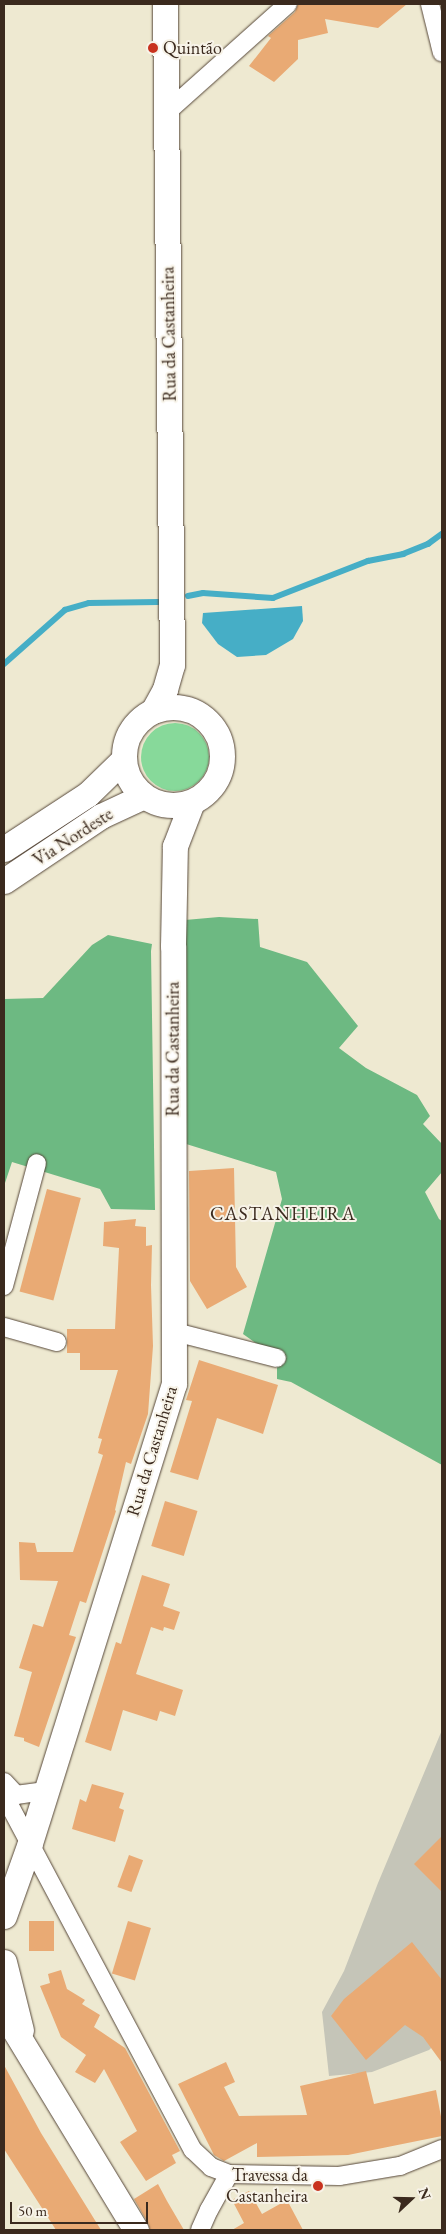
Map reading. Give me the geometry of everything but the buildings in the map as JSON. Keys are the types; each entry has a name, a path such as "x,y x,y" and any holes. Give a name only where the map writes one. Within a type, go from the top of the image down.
{"street":[{"name":"Rua da Castanheira","path":"153,711 165,689 172,665 165,4"},
{"path":"167,112 288,4"},
{"path":"430,4 442,53"},
{"name":"Rua da Castanheira","path":"172,665 182,689 196,712"},
{"path":"167,706 182,707 196,712 207,719 217,732 222,748 222,765 216,781 206,793 192,802 164,805 148,798 134,786 127,773 124,759 125,744 131,730 140,719 153,711 167,706"},
{"name":"Via Nordeste","path":"4,849 88,794 124,759"},
{"name":"Rua da Castanheira","path":"148,798 165,821 175,846"},
{"name":"Via Nordeste","path":"4,881 101,816 148,798"},
{"name":"Rua da Castanheira","path":"4,1916 30,1843 174,1384 173,946 175,846 192,802"},
{"path":"4,1286 37,1163"},
{"path":"4,1327 56,1342"},
{"path":"175,1332 277,1358"},
{"path":"4,1782 16,1795 46,1791"},
{"path":"4,1795 193,2150 211,2167 229,2174 339,2176 400,2166 442,2149"},
{"path":"4,1962 27,2049"},
{"path":"4,2013 136,2230"},
{"path":"200,2230 229,2174"}],"shaded area":[{"path":"442,1730 442,2038 429,2050 372,2072 329,2076 322,2012 344,1971 378,1883"}],"green space":[{"path":"175,723 188,726 199,733 206,744 209,757 206,770 199,781 188,788 175,791 162,788 151,781 144,770 141,757 144,744 151,733 162,726"},
{"path":"219,917 258,919 260,947 307,962 358,1026 339,1048 366,1068 417,1095 430,1116 423,1124 442,1144 442,1172 425,1192 439,1219 442,1221 442,1465 291,1382 277,1379 277,1358 243,1334 282,1199 276,1172 183,1143 185,920"},
{"path":"108,935 152,944 155,1210 111,1209 100,1189 12,1162 4,1186 4,999 43,998 92,945"}],"water":[{"path":"302,606 303,621 293,639 266,655 237,657 218,644 202,623 203,613"}],"waterway":[{"path":"188,596 203,593 273,598 368,561 403,554 428,544 442,534"},
{"path":"4,664 65,610 89,603 158,602"}],"place":[{"name":"Quintão","path":"153,48"},
{"name":"Travessa da Castanheira","path":"318,2186"}],"district":[{"name":"CASTANHEIRA","path":"283,1214"}]}
